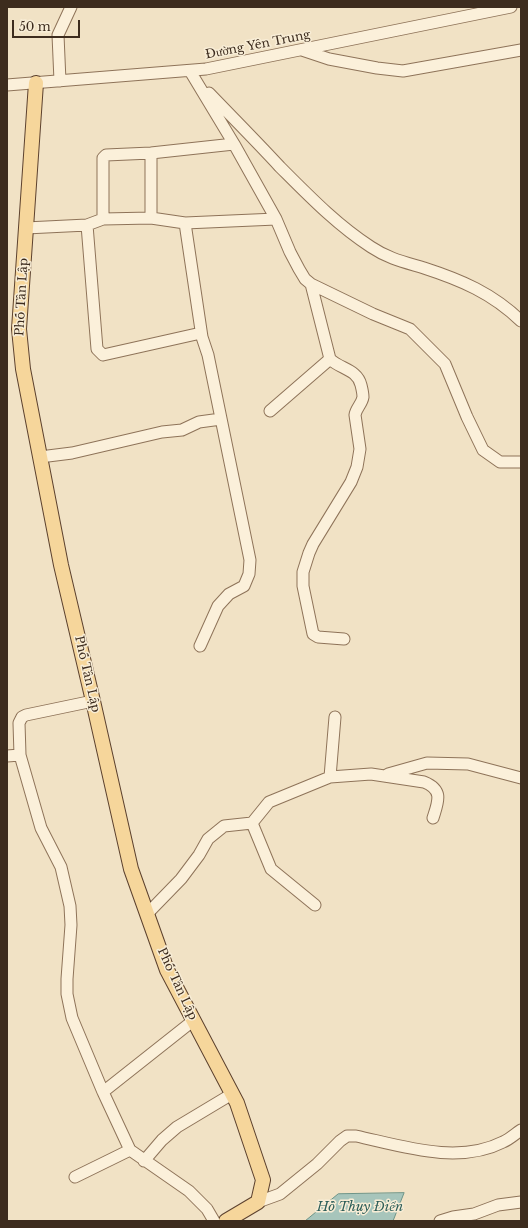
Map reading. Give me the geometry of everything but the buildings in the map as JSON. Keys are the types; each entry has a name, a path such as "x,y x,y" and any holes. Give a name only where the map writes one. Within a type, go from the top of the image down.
{"main road":[{"name":"Phố Tân Lập","path":"36,83 19,329 23,369 61,566 131,869 167,970 237,1102 264,1180 258,1202"},
{"path":"226,1221 258,1202"}],"street":[{"path":"60,81 58,35 71,7"},
{"name":"Đường Yên Trung","path":"7,85 193,75 206,69 511,7"},
{"path":"302,50 329,59 377,68 403,71 521,50"},
{"path":"193,75 276,219 305,279 311,284 374,314 410,329 444,364 483,450 500,462 519,463"},
{"path":"193,75 307,194 340,224 370,247 397,261 436,272 467,284 490,296 521,321"},
{"path":"103,219 103,158 109,154 151,153 234,144"},
{"path":"151,153 151,218"},
{"path":"26,228 87,225 103,219 151,218 185,223 276,219"},
{"path":"185,223 201,333 208,355 250,560 249,574 244,586 228,594 218,606 200,646"},
{"path":"87,225 97,349 103,355 201,333"},
{"path":"311,284 330,358 338,365 355,374 360,381 363,396 355,414 359,440 359,459 351,482 309,553 302,578 313,634 318,637 344,639"},
{"path":"270,411 330,358"},
{"path":"40,457 72,453 162,432 182,430 199,422 221,419"},
{"path":"93,700 26,715 22,717 19,723 20,755 41,828 58,859 64,875 70,906 67,979 69,1005 72,1018 103,1092 130,1150 189,1191 207,1209 214,1221"},
{"path":"330,777 335,717"},
{"path":"7,756 20,755"},
{"path":"383,775 427,763 468,764 521,778"},
{"path":"147,914 181,879 196,860 208,839 224,826 252,823 269,802 330,777 371,774 424,782 431,785 438,794 438,800 433,818"},
{"path":"252,823 271,869 315,905"},
{"path":"103,1092 194,1020"},
{"path":"144,1161 162,1140 177,1127 232,1094"},
{"path":"258,1202 276,1196 285,1191 347,1136 356,1136 431,1151 464,1152 483,1150 494,1146 509,1139 521,1130"},
{"path":"75,1178 130,1150"},
{"path":"440,1221 453,1216 474,1214 498,1205 521,1202"}],"water":[{"name":"Hồ Thụy Điển","path":"404,1193 393,1221 305,1221 338,1194"}]}
